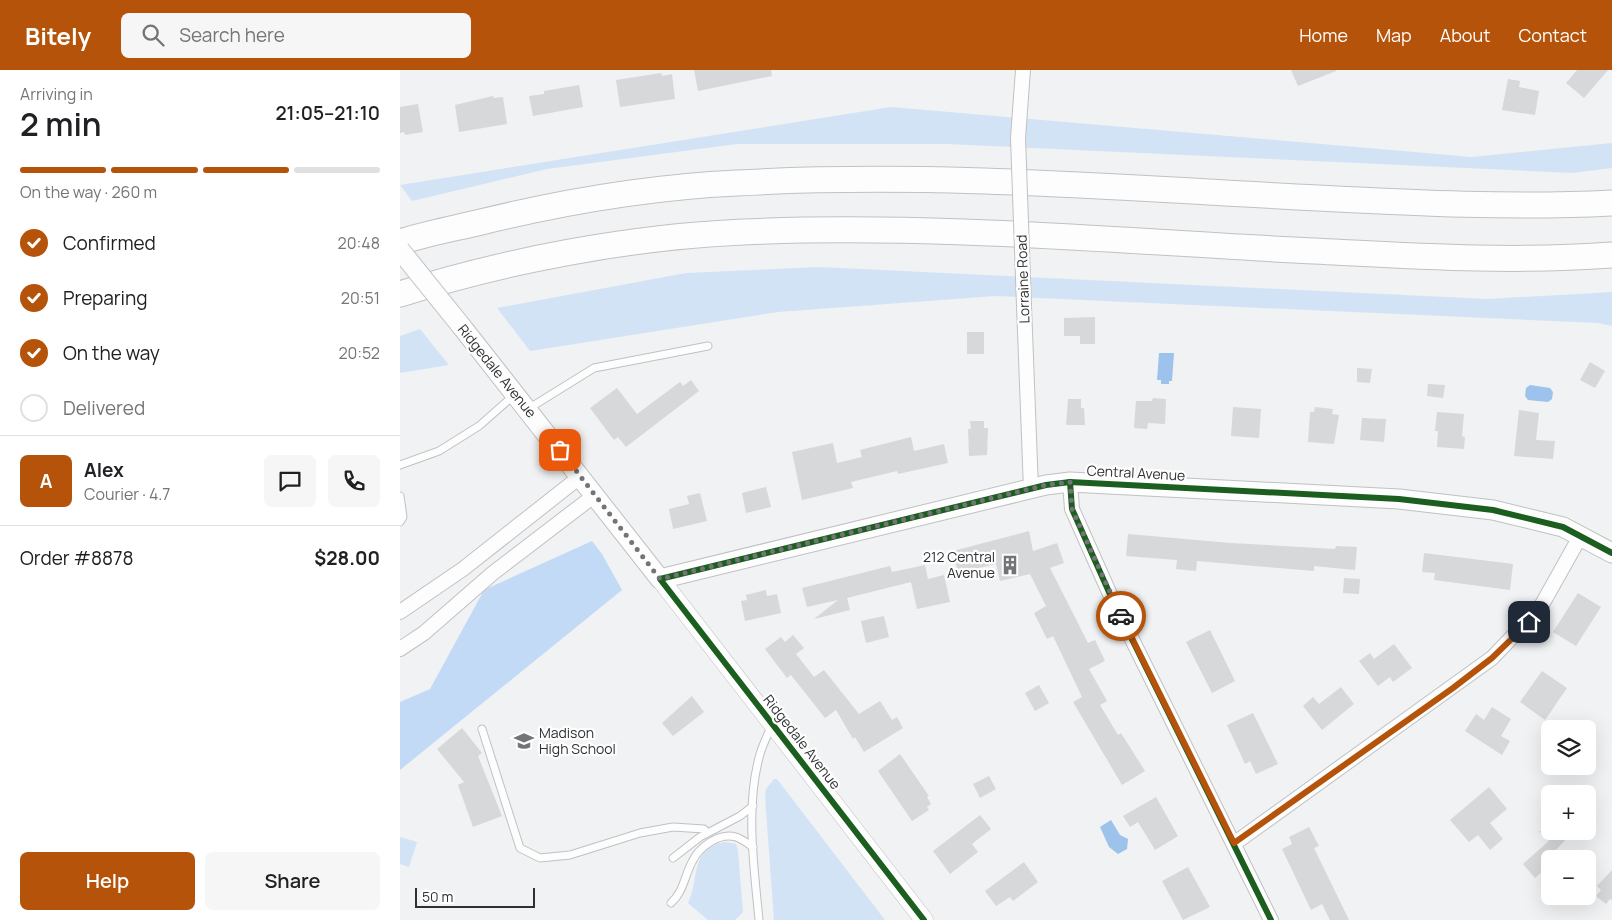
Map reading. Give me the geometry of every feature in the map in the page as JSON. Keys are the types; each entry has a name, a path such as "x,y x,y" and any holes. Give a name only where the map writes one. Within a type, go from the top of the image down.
{"highway":[{"path":"400,242 516,213 625,194 735,183 822,180 960,180 1468,205 1612,203"},
{"path":"400,294 432,284 531,260 634,242 740,232 846,229 962,232 1467,257 1573,258 1612,255"}],"main road":[{"name":"Ridgedale Avenue","path":"400,250 581,476 660,579"},
{"name":"Central Avenue","path":"660,579 1031,489 1070,482 1389,499 1443,504 1529,517 1564,527 1612,553"}],"street":[{"name":"Lorraine Road","path":"1023,70 1018,138 1031,489"},
{"path":"400,612 463,569 581,476"},
{"path":"1070,482 1072,509 1113,601 1271,920"},
{"path":"400,649 424,633 493,574 595,495"},
{"path":"1234,843 1492,658 1540,608 1581,535"},
{"name":"Ridgedale Avenue","path":"660,579 924,920"}],"lane":[{"path":"528,409 594,368 708,346"},
{"path":"400,465 439,451 479,426 516,394"},
{"path":"400,496 403,517 400,522"},
{"path":"759,920 753,847 753,786 760,753 773,725"},
{"path":"482,729 520,848 540,858 570,855 640,834 673,827 704,829 707,833"},
{"path":"674,858 695,840 740,816 753,806"},
{"path":"671,903 679,896 696,855 711,842 727,835 740,838 753,847"}],"shaded area":[{"path":"891,107 1472,157 1612,143 1612,168 1572,173 947,144 737,144 547,169 412,201 400,185"},
{"path":"819,267 1487,299 1612,292 1612,326 1598,323 996,296 778,312 530,351 497,308 686,273"},
{"path":"420,329 449,365 400,373 400,336"},
{"path":"1159,353 1174,353 1172,381 1169,381 1169,384 1161,384 1161,380 1157,380"},
{"path":"1530,385 1550,388 1553,392 1552,399 1548,402 1528,400 1525,396 1526,388"},
{"path":"592,541 602,554 622,590 400,770 400,702 430,689 484,590"},
{"path":"774,779 777,779 885,920 774,920 765,797 766,789"},
{"path":"1111,820 1120,835 1128,839 1127,849 1118,854 1109,847 1100,827"},
{"path":"400,837 417,842 409,867 400,864"},
{"path":"725,842 736,844 738,850 743,912 735,920 708,920 688,903 701,858 714,845"}],"building":[{"path":"694,70 771,70 772,76 698,91"},
{"path":"1291,70 1336,70 1336,71 1298,86"},
{"path":"1577,70 1608,70 1584,98 1566,83"},
{"path":"661,73 662,76 672,74 675,99 620,107 616,80"},
{"path":"1508,79 1520,81 1519,87 1539,91 1535,115 1502,110"},
{"path":"579,85 583,107 533,116 529,96 544,94 544,91"},
{"path":"493,96 494,98 503,97 507,124 459,132 455,105"},
{"path":"418,104 423,132 405,135 404,132 400,133 400,107"},
{"path":"1095,317 1095,344 1080,344 1080,336 1064,336 1064,318"},
{"path":"967,332 984,332 984,354 967,354"},
{"path":"1590,362 1605,371 1595,388 1580,380"},
{"path":"1357,368 1372,369 1370,383 1357,382"},
{"path":"691,380 699,391 626,447 618,437 614,440 590,408 617,388 637,414 680,382 683,386"},
{"path":"1428,384 1445,385 1443,398 1427,396"},
{"path":"1153,398 1166,399 1165,424 1148,423 1147,429 1134,428 1136,401 1152,401"},
{"path":"1068,399 1081,399 1081,408 1084,408 1085,425 1066,425"},
{"path":"1233,407 1261,409 1259,438 1231,436"},
{"path":"1315,407 1333,409 1332,414 1339,415 1334,444 1308,442 1310,412 1314,412"},
{"path":"1519,410 1539,413 1536,440 1555,441 1553,459 1514,456"},
{"path":"1437,412 1464,414 1462,436 1465,437 1464,449 1437,447 1438,431 1435,431"},
{"path":"1362,418 1386,419 1384,442 1360,440"},
{"path":"970,421 984,421 984,428 988,428 987,455 969,456 968,429 971,429"},
{"path":"911,437 914,451 944,444 948,463 898,474 897,471 851,482 853,488 802,500 792,452 833,443 837,463 862,457 860,450"},
{"path":"766,487 771,507 746,513 742,493"},
{"path":"700,493 707,521 673,529 669,509 689,504 687,496"},
{"path":"1029,531 1033,551 1057,543 1064,563 1050,568 1088,643 1095,640 1105,661 1089,669 1107,701 1100,705 1118,735 1121,733 1145,771 1122,785 1073,702 1082,697 1053,636 1047,639 1034,613 1046,606 1030,574 1000,581 996,564 958,573 953,551"},
{"path":"1128,534 1231,543 1335,549 1336,546 1357,547 1355,570 1314,566 1314,571 1197,561 1196,571 1176,569 1177,560 1126,556"},
{"path":"1424,553 1513,564 1510,590 1434,580 1435,573 1422,572"},
{"path":"925,565 928,579 944,575 950,602 917,609 911,582 847,598 850,610 814,619 838,600 807,607 802,588 890,566 892,572"},
{"path":"1344,578 1360,579 1359,594 1343,593"},
{"path":"766,590 767,596 777,594 781,613 745,621 741,601 747,600 746,595"},
{"path":"1578,593 1601,607 1576,646 1553,632"},
{"path":"884,616 889,637 866,643 861,621"},
{"path":"1210,630 1235,681 1212,693 1186,642"},
{"path":"793,635 804,648 796,654 814,677 824,670 859,714 880,701 892,720 897,717 903,728 864,752 855,737 853,739 836,710 825,718 791,675 787,678 765,649 781,637 785,642"},
{"path":"1394,644 1412,668 1393,682 1390,677 1378,686 1359,661 1370,653 1374,659"},
{"path":"1542,671 1567,688 1545,720 1520,702"},
{"path":"1039,685 1049,703 1035,711 1025,693"},
{"path":"1341,687 1354,704 1322,730 1303,706 1313,697 1319,704"},
{"path":"692,696 704,712 673,736 662,723"},
{"path":"1492,707 1511,719 1501,736 1510,741 1502,755 1465,731 1476,714 1484,720"},
{"path":"1253,713 1278,764 1256,774 1250,761 1245,764 1227,725"},
{"path":"462,728 482,753 478,756 502,816 473,827 458,785 464,782 437,749"},
{"path":"900,754 929,796 927,797 931,804 927,807 929,810 912,821 878,771"},
{"path":"989,776 996,789 980,798 973,784"},
{"path":"1489,787 1507,809 1490,823 1503,839 1490,850 1478,835 1469,842 1450,820"},
{"path":"1156,797 1178,836 1155,850 1138,822 1130,827 1123,816"},
{"path":"980,815 991,829 972,844 978,852 950,874 933,851"},
{"path":"1309,827 1319,846 1314,848 1349,920 1330,920 1322,904 1311,910 1282,849 1292,844 1289,837"},
{"path":"1565,840 1556,850 1541,850 1541,873 1535,878 1523,864 1549,841"},
{"path":"1024,862 1038,882 1013,901 1010,897 996,906 985,891"},
{"path":"1188,867 1210,907 1183,920 1162,881"},
{"path":"1612,870 1612,900 1610,899 1606,904 1596,896 1601,890 1597,886"}],"cycle path":[{"path":"1070,482 1072,509 1113,601 1271,920"},
{"path":"924,920 660,579 1046,485 1070,482 1399,499 1493,510 1563,527 1612,553"}],"way so far":[{"path":"560,450 660,579 1046,485 1070,482 1072,509 1121,616"}],"place":[{"name":"212 Central Avenue","path":"1010,565"},
{"name":"Madison High School","path":"524,741"}],"route":[{"path":"1121,616 1234,843 1453,688 1492,658 1529,622"}]}
